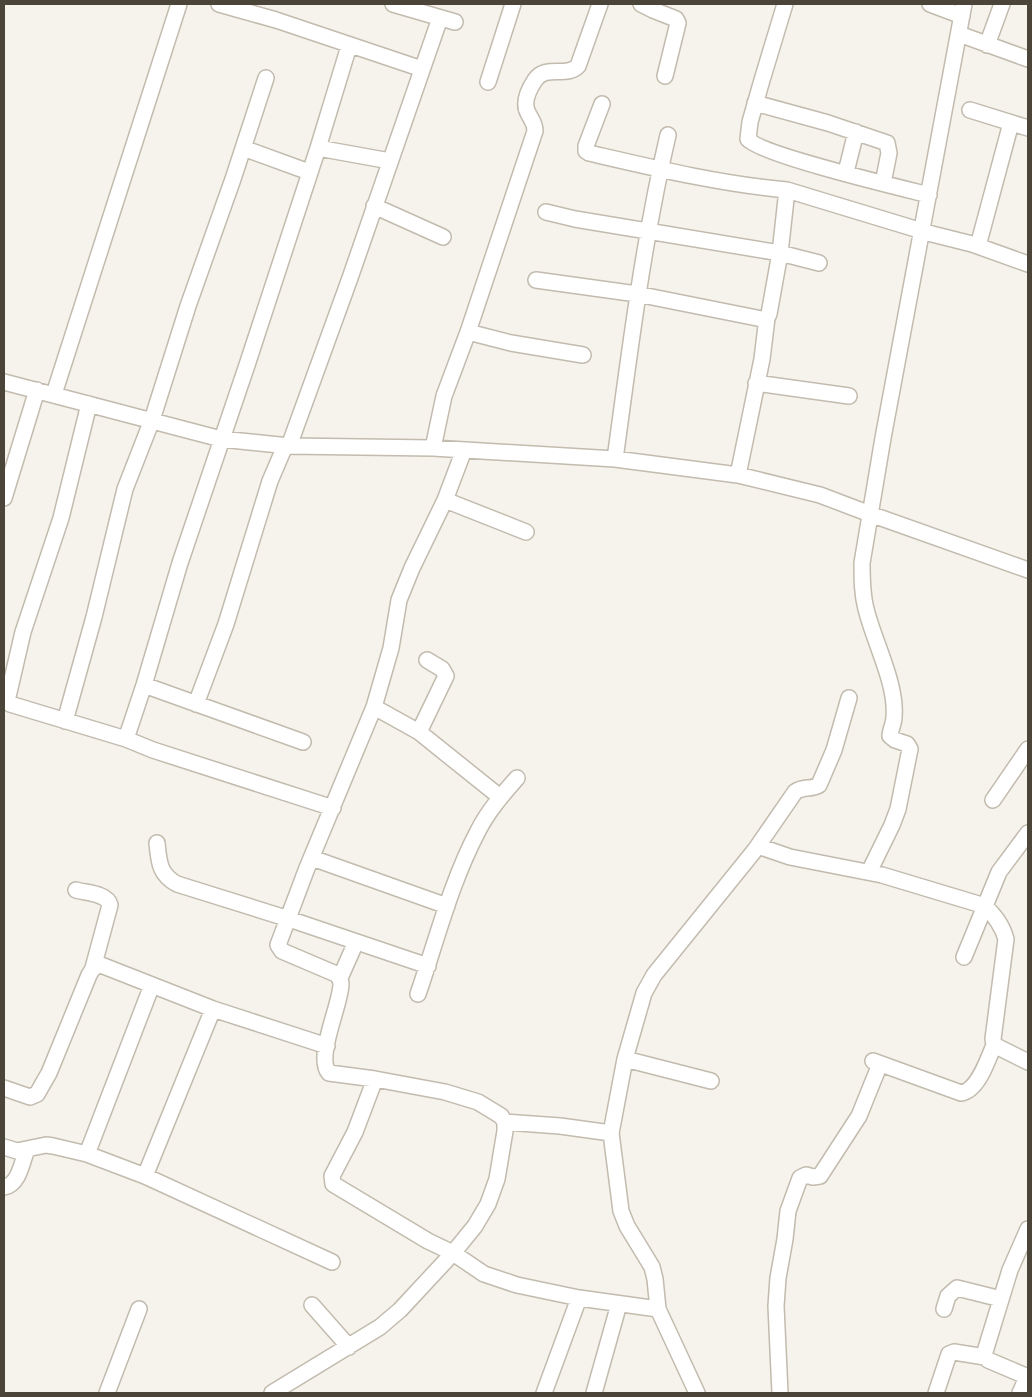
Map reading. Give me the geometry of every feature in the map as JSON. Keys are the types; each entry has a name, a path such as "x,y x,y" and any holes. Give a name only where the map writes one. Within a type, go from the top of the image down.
{"street":[{"path":"54,394 179,4"},
{"path":"219,4 276,20 422,69"},
{"path":"393,4 426,9 440,18 455,22"},
{"path":"488,82 513,4"},
{"path":"433,448 444,396 468,332 534,131 534,122 525,107 527,96 540,75 552,71 568,73 578,66 600,4"},
{"path":"641,4 676,19 678,23 665,76"},
{"path":"786,4 755,103 747,135 750,142 798,159 928,195"},
{"path":"870,872 898,809 910,749 907,744 894,740 890,736 894,718 892,698 864,600 862,563 870,514 931,234 928,195 965,37 963,10 930,4"},
{"path":"987,44 1002,4"},
{"path":"196,704 226,624 270,481 287,446 350,278 440,18"},
{"path":"965,37 1028,59"},
{"path":"126,739 180,563 318,148 349,46"},
{"path":"65,721 94,617 125,489 152,420 188,306 266,78"},
{"path":"755,103 856,132 887,143 889,153 883,183"},
{"path":"602,104 586,146 586,151 589,153 660,170 763,188 787,190 931,234 978,246 1028,264"},
{"path":"970,110 1028,128"},
{"path":"978,246 1011,123"},
{"path":"846,172 856,132"},
{"path":"615,459 637,294 668,135"},
{"path":"243,148 309,172"},
{"path":"318,148 390,161"},
{"path":"738,476 762,359 766,318 769,314 780,254 787,190"},
{"path":"374,206 443,237"},
{"path":"546,212 649,233 780,254 818,263"},
{"path":"536,280 637,294 762,319 766,318"},
{"path":"468,332 583,355"},
{"path":"4,382 221,439 287,446 433,448 615,459 738,476 820,495 1028,570"},
{"path":"756,383 849,396"},
{"path":"4,498 36,390"},
{"path":"89,404 61,518 23,632 7,697 10,704 126,739 153,750 333,808"},
{"path":"340,978 336,974 282,952 278,948 279,941 374,707 391,648 399,600 412,568 445,500 464,450"},
{"path":"445,500 526,532"},
{"path":"419,732 446,676 442,669 427,660"},
{"path":"144,685 303,742"},
{"path":"697,1393 658,1309 652,1267 627,1226 621,1210 611,1133 625,1059 644,993 649,983 758,846 795,792 799,788 817,787 822,780 834,750 849,698"},
{"path":"374,707 419,732 500,797"},
{"path":"992,800 1028,749"},
{"path":"418,994 447,906 479,830 500,797 517,778"},
{"path":"964,957 999,872 1028,833"},
{"path":"156,843 163,874 178,884 428,966"},
{"path":"758,846 790,857 870,872 984,906 995,916 1003,928 1006,938 993,1039 994,1045 985,1067 972,1089 961,1094 876,1062 859,1116 820,1176 806,1175 800,1178 788,1211 778,1278 776,1306 780,1393"},
{"path":"312,858 447,906"},
{"path":"4,1088 30,1097 37,1094 49,1073 93,968 110,905 109,900 105,897 76,890"},
{"path":"272,1393 380,1327 400,1310 453,1253 475,1226 488,1204 497,1179 505,1131 505,1122 501,1116 478,1102 445,1092 375,1079 329,1073 326,1070 327,1046 340,990 340,978 356,942"},
{"path":"93,968 101,965 212,1009 327,1046"},
{"path":"87,1154 152,985"},
{"path":"145,1176 212,1009"},
{"path":"994,1045 1028,1062"},
{"path":"625,1059 711,1081"},
{"path":"375,1079 355,1132 332,1176 333,1184 428,1241 453,1253 484,1274 500,1280 579,1298 658,1309"},
{"path":"505,1122 560,1126 611,1133"},
{"path":"4,1147 16,1151 46,1145 87,1154 145,1176 332,1262"},
{"path":"4,1187 15,1180 27,1149"},
{"path":"985,1357 984,1351 1010,1270 1028,1229"},
{"path":"944,1309 948,1296 957,1288 1001,1298"},
{"path":"544,1393 579,1298"},
{"path":"594,1393 619,1304"},
{"path":"312,1305 349,1346"},
{"path":"107,1393 139,1309"},
{"path":"936,1393 949,1354 954,1352 985,1357 1028,1377 1020,1393"}]}
